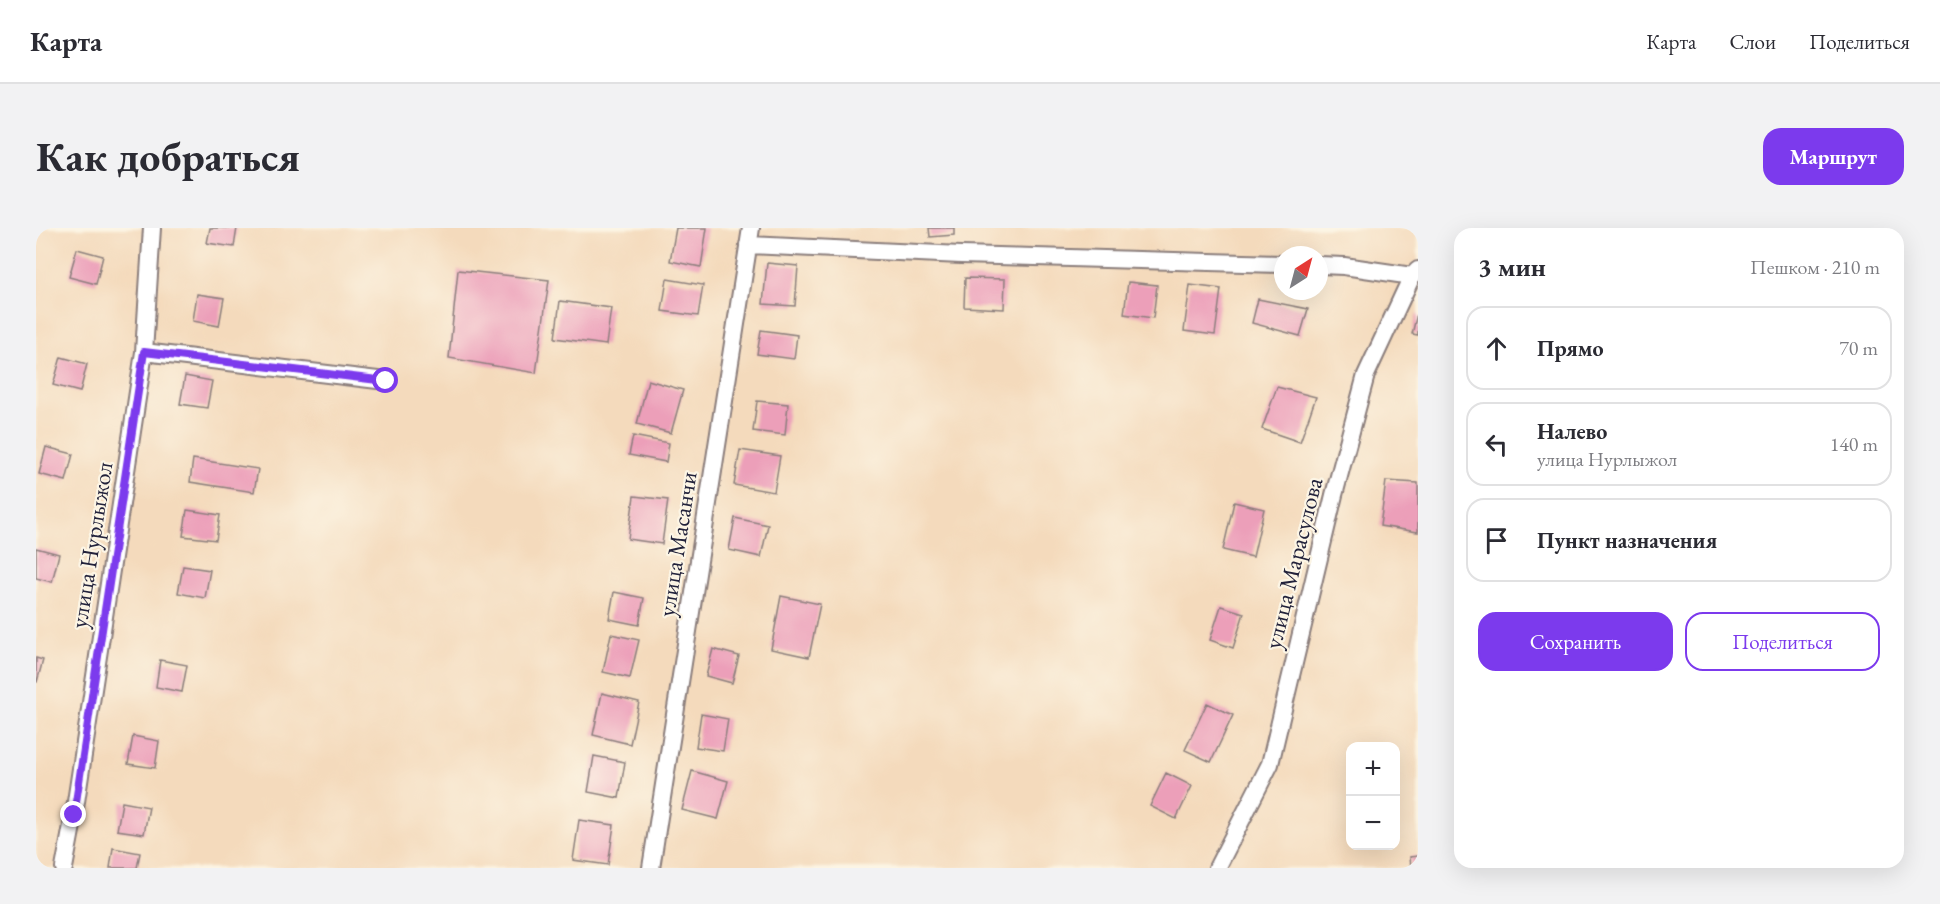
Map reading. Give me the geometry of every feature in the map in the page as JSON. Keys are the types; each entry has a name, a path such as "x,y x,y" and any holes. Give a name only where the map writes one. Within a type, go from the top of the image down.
{"street":[{"name":"улица Нурлыжол","path":"64,868 144,352 152,228"},
{"path":"749,236 961,255 1274,264"},
{"name":"улица Масанчи","path":"651,868 749,236"},
{"path":"1328,265 1415,273"},
{"name":"улица Марасулова","path":"1217,868 1270,764 1334,495 1366,375 1415,273"},
{"path":"144,352 386,381"}],"building":[{"path":"210,228 237,228 234,247 207,243"},
{"path":"676,228 707,228 701,267 670,261"},
{"path":"929,228 954,228 954,235 930,237"},
{"path":"77,249 103,256 96,284 69,277"},
{"path":"767,263 798,266 795,306 763,304"},
{"path":"458,270 549,280 536,373 449,358"},
{"path":"965,278 1005,279 1004,309 964,307"},
{"path":"667,279 703,285 698,316 662,311"},
{"path":"1128,282 1157,285 1153,318 1124,314"},
{"path":"1190,285 1221,289 1215,335 1184,331"},
{"path":"197,294 224,298 219,326 193,321"},
{"path":"1258,299 1308,309 1300,336 1252,323"},
{"path":"560,301 611,308 606,345 555,338"},
{"path":"1418,314 1418,335 1412,334"},
{"path":"761,330 797,335 794,359 757,354"},
{"path":"61,357 87,364 80,392 53,385"},
{"path":"185,376 212,381 207,408 180,404"},
{"path":"648,380 683,390 671,433 637,424"},
{"path":"1277,387 1316,397 1300,442 1262,429"},
{"path":"757,401 788,404 785,435 753,431"},
{"path":"633,436 669,443 666,462 629,455"},
{"path":"46,447 73,454 66,481 39,474"},
{"path":"740,450 780,456 774,492 734,485"},
{"path":"193,459 258,469 254,492 190,482"},
{"path":"1386,481 1418,483 1418,532 1380,526"},
{"path":"634,496 668,500 662,544 628,539"},
{"path":"1234,502 1264,509 1253,557 1223,550"},
{"path":"187,510 220,515 216,540 183,536"},
{"path":"735,518 768,525 761,557 729,550"},
{"path":"36,548 59,554 52,582 36,578"},
{"path":"183,566 210,570 205,598 178,593"},
{"path":"614,592 644,598 639,625 609,619"},
{"path":"781,596 820,604 809,657 771,649"},
{"path":"1221,606 1244,613 1233,648 1210,640"},
{"path":"611,634 639,640 630,678 603,672"},
{"path":"713,649 739,656 732,683 706,676"},
{"path":"36,658 43,660 37,682 36,682"},
{"path":"160,660 187,665 182,692 156,687"},
{"path":"602,693 639,702 630,744 593,735"},
{"path":"1207,703 1233,715 1211,762 1185,750"},
{"path":"701,714 728,719 723,751 696,747"},
{"path":"133,736 159,741 155,768 128,764"},
{"path":"594,756 625,762 619,798 588,792"},
{"path":"692,771 728,781 718,819 682,810"},
{"path":"1166,773 1192,786 1176,819 1150,806"},
{"path":"122,802 149,807 144,834 117,830"},
{"path":"579,820 614,825 608,865 573,860"},
{"path":"113,848 140,853 137,868 110,868"},
{"path":"1418,856 1418,868 1411,868 1410,857"}],"route":[{"path":"74,815 144,352 386,381"}]}
